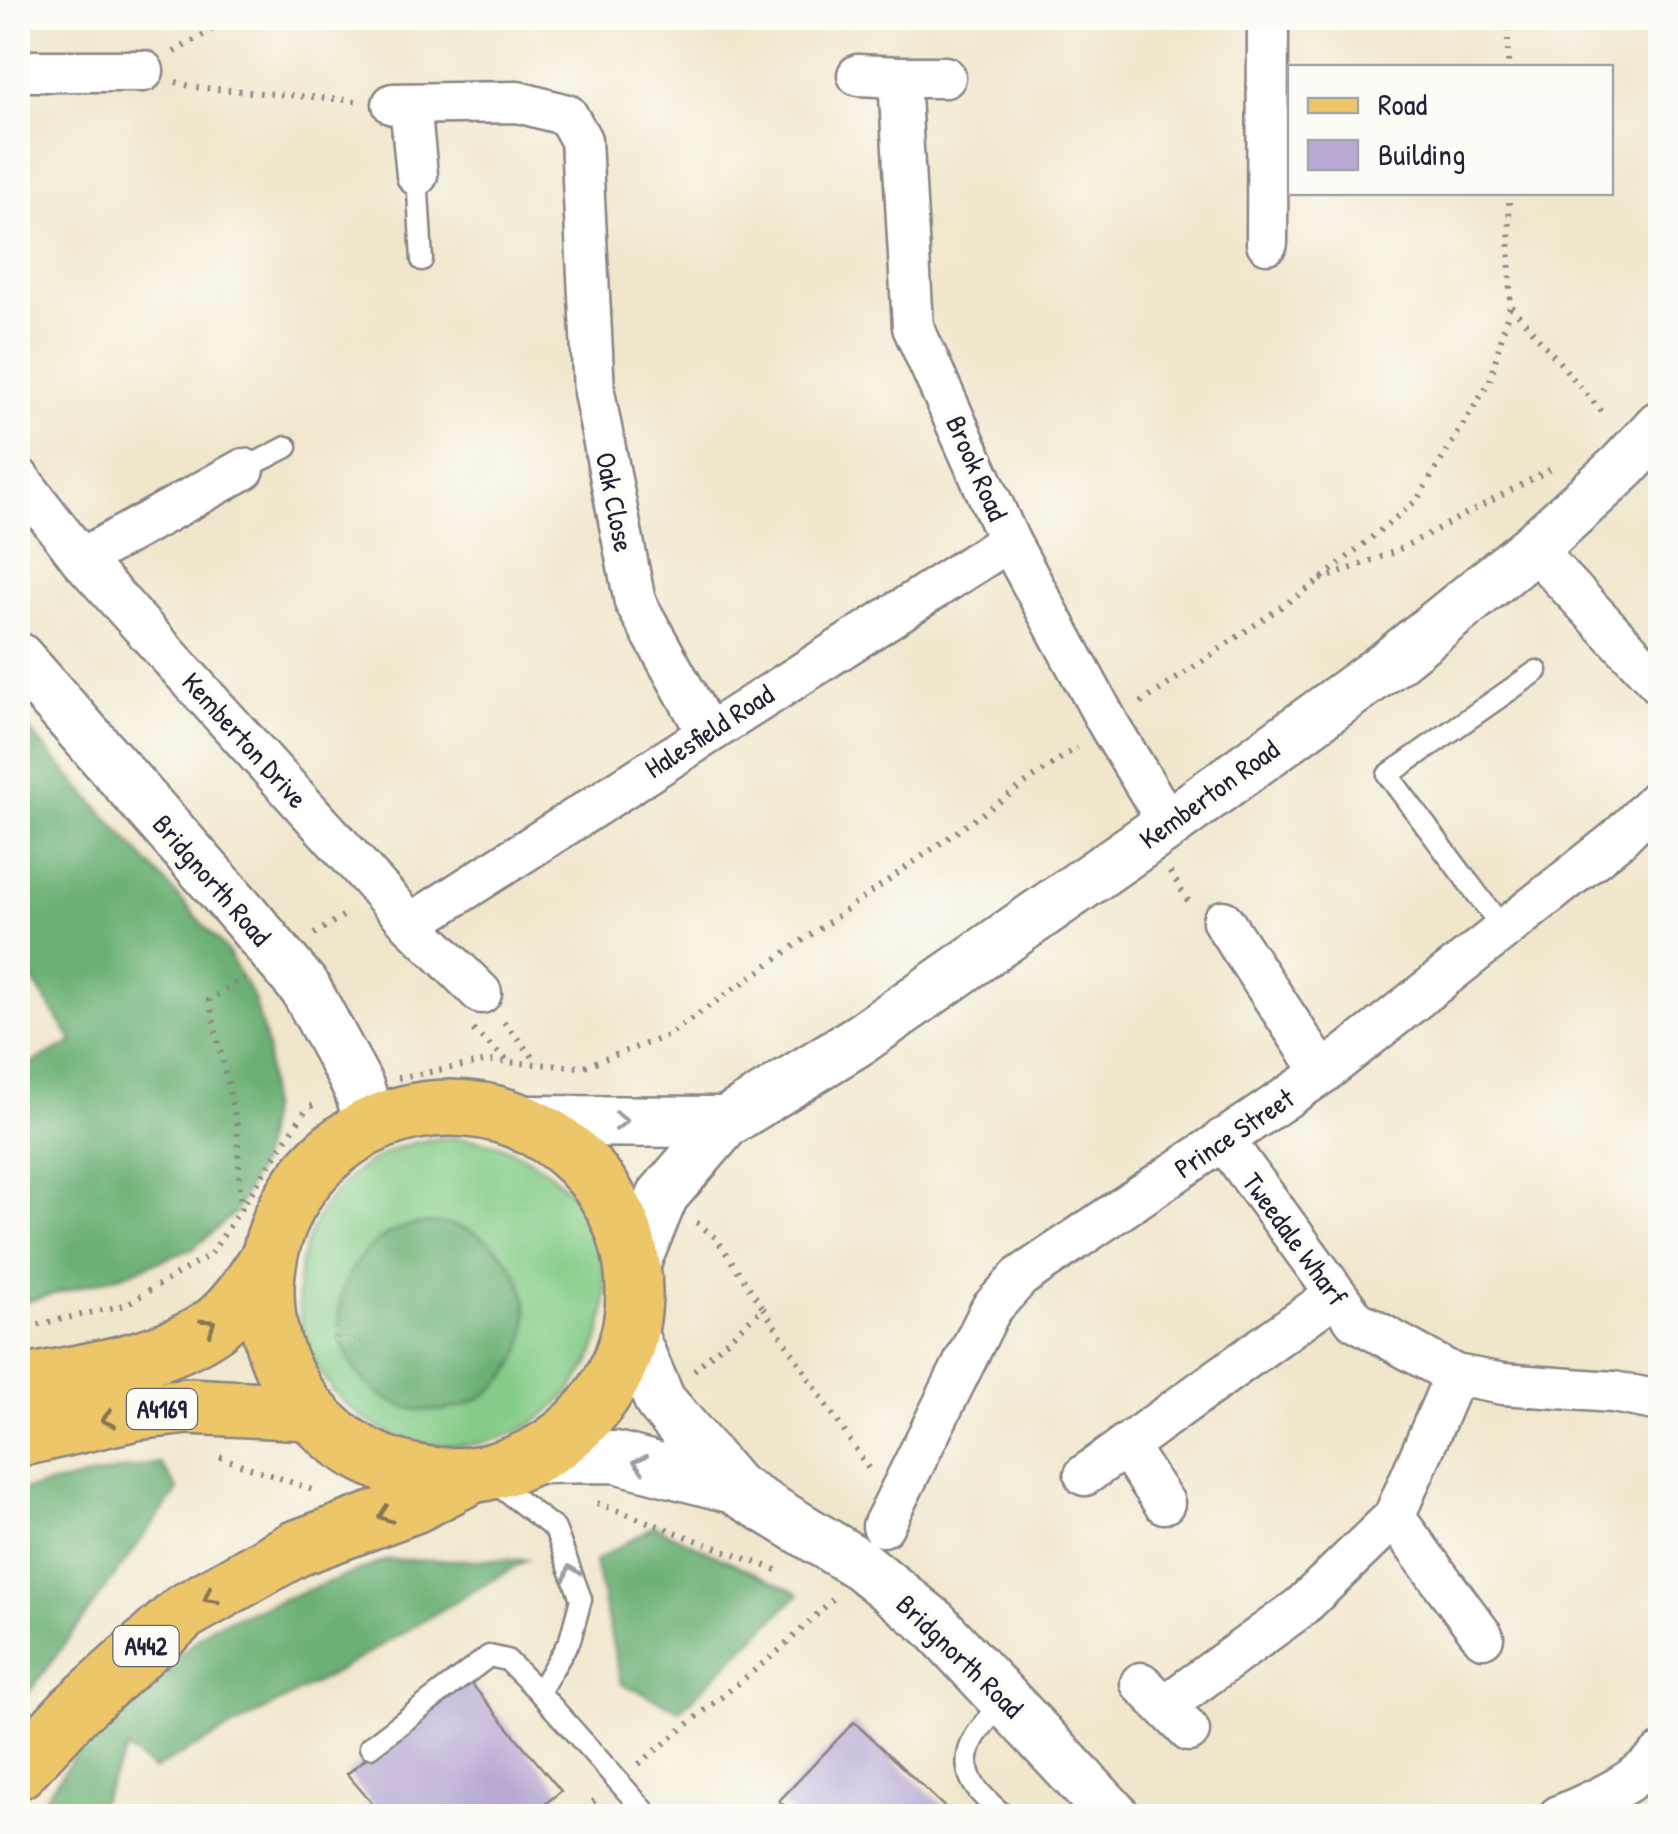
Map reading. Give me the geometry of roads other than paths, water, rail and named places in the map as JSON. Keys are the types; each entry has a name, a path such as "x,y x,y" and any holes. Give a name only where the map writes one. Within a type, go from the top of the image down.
{"main road":[{"path":"364,1105 474,1108 524,1122 565,1146 598,1179 622,1220 634,1265 636,1299 631,1333 611,1384 577,1427 495,1469 427,1475 383,1464 342,1442 309,1412 286,1378 271,1340 265,1300 268,1259 278,1225 293,1193 314,1165 341,1142 364,1105"},
{"name":"A4169","path":"18,1385 173,1346 214,1325 244,1294 268,1259"},
{"name":"A4169","path":"18,1439 136,1412 188,1406 309,1412"},
{"name":"A442","path":"18,1771 75,1710 184,1612 295,1549 414,1505 495,1469"}],"street":[{"path":"1267,243 1268,18"},
{"path":"18,72 142,71"},
{"path":"858,75 946,77"},
{"name":"Brook Road","path":"899,77 913,326 1009,541 1109,725 1159,831"},
{"name":"Oak Close","path":"417,174 401,104 518,102 567,115 581,140 594,392 635,602 707,732"},
{"name":"Kemberton Road","path":"634,1265 663,1195 726,1122 862,1038 1159,831 1392,662 1532,548 1623,466 1660,426"},
{"path":"82,558 244,469"},
{"name":"Kemberton Drive","path":"18,478 82,558 411,924 482,994"},
{"name":"Halesfield Road","path":"411,924 1009,541"},
{"path":"1532,548 1660,684"},
{"name":"Bridgnorth Road","path":"18,658 305,988 364,1105"},
{"name":"Prince Street","path":"888,1515 990,1309 1020,1277 1323,1073 1617,840 1660,797"},
{"path":"1223,922 1323,1073"},
{"path":"524,1122 726,1122"},
{"name":"Tweedale Wharf","path":"1223,1140 1355,1320 1455,1375 1503,1384 1613,1392 1660,1401"},
{"path":"1085,1474 1336,1295"},
{"name":"Bridgnorth Road","path":"631,1333 660,1401 734,1488"},
{"path":"1165,1706 1301,1607 1394,1518 1455,1375"},
{"path":"1126,1445 1164,1503"},
{"name":"Bridgnorth Road","path":"495,1469 615,1457 734,1488 861,1565 933,1622 1114,1816"},
{"path":"1394,1518 1484,1638"},
{"path":"1559,1816 1629,1782 1660,1756"}],"lane":[{"path":"417,174 422,260"},
{"path":"244,469 287,447"},
{"path":"1504,930 1388,775 1537,671"},
{"path":"495,1469 556,1529 581,1599 570,1640 539,1692"},
{"path":"370,1747 489,1656 507,1660 649,1816"},
{"path":"1004,1816 972,1782 968,1758 977,1730 1006,1700"}]}
